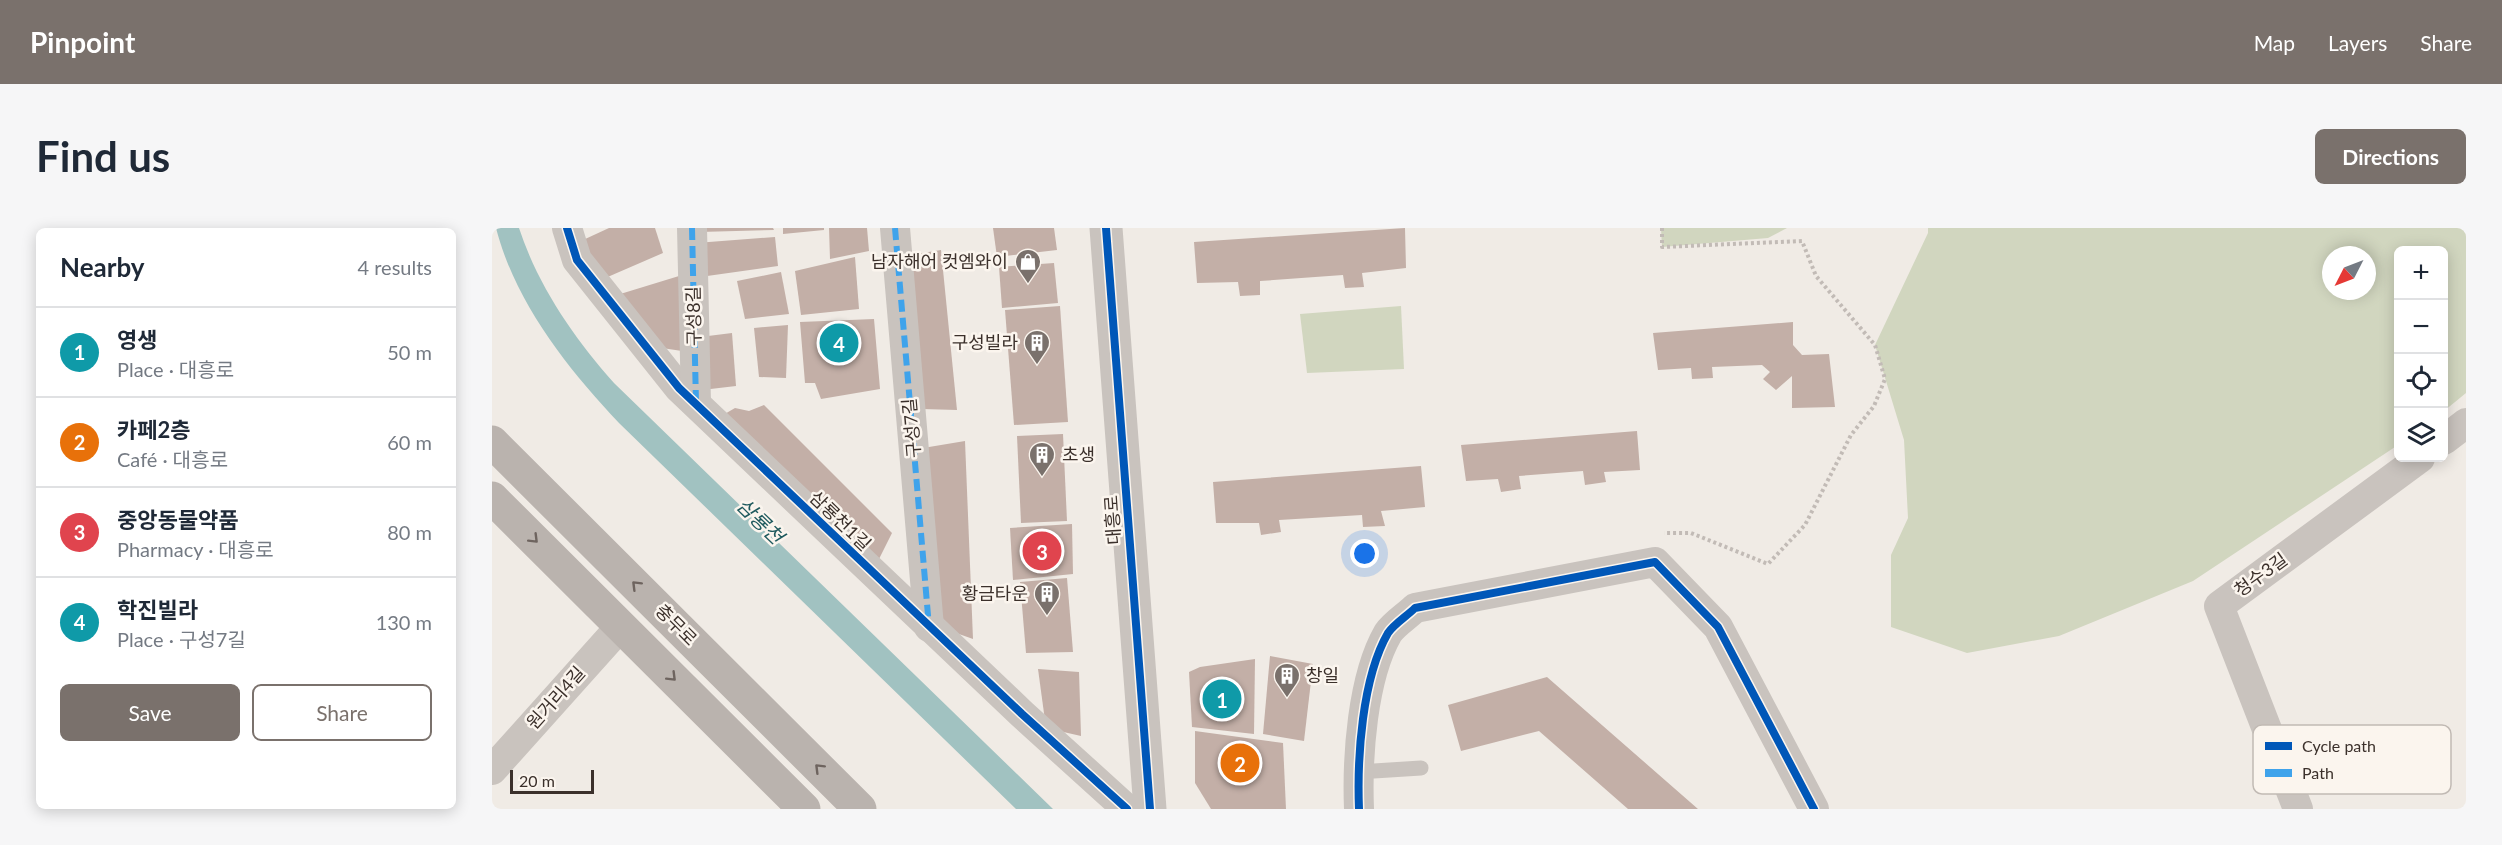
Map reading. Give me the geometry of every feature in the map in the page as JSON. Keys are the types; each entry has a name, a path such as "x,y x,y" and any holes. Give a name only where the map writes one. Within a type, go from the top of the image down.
{"main road":[{"name":"충무로","path":"492,442 860,809"},
{"path":"492,498 804,809"}],"street":[{"name":"삼룡천1길","path":"567,228 576,260 679,388 929,627 1127,809"},
{"name":"구성8길","path":"692,228 696,403"},
{"name":"구성7길","path":"895,228 929,627"},
{"name":"대흥로","path":"1106,228 1150,809"},
{"path":"2448,437 2466,423"},
{"name":"청수3길","path":"2265,725 2219,606 2415,462"},
{"path":"1359,809 1358,772 1370,681 1389,632 1415,608 1655,562 1718,627 1814,809"},
{"name":"원거리4길","path":"492,770 621,626"},
{"name":"청수3길","path":"2292,794 2298,809"}],"lane":[{"path":"1358,772 1421,768"}],"path":[{"path":"1655,562 1656,533 1690,533 1768,564 1805,525 1851,435 1874,406 1885,379 1875,345 1816,276 1802,241 1662,247 1662,228"}],"green space":[{"path":"1661,228 1787,228 1768,238 1662,247"},
{"path":"1928,228 2466,228 2466,393 2448,408 2448,246 2394,246 2394,448 2193,581 2059,636 1967,653 1891,627 1891,555 1908,518 1904,440 1875,345 1928,233"},
{"path":"1401,306 1404,369 1307,373 1300,314"}],"water":[{"path":"496,228 519,228 547,291 571,329 614,383 1053,809 1016,809 619,423 562,357 545,333 516,282"}],"building":[{"path":"609,228 655,228 663,253 603,279 583,240"},
{"path":"698,228 773,228 774,230 699,232"},
{"path":"783,228 824,228 824,230 783,234"},
{"path":"829,228 867,228 869,251 830,259"},
{"path":"993,228 1054,228 1057,250 997,257"},
{"path":"1405,228 1406,268 1362,273 1364,287 1345,288 1343,275 1260,281 1260,295 1240,296 1238,282 1197,283 1194,242"},
{"path":"775,237 778,266 700,277 696,243"},
{"path":"941,250 957,410 922,409 904,256"},
{"path":"855,257 859,309 801,315 795,271"},
{"name":"남자해어 컷엠와이","path":"1054,263 1058,303 1002,308 999,267"},
{"path":"781,272 789,314 745,319 737,281"},
{"path":"679,276 682,351 662,348 617,295"},
{"name":"구성빌라","path":"1060,306 1068,422 1014,425 1005,310"},
{"path":"874,319 880,389 821,399 815,383 805,383 800,322"},
{"path":"1793,322 1793,345 1802,355 1829,354 1835,407 1792,408 1792,376 1776,390 1763,379 1770,372 1762,365 1712,367 1713,378 1692,379 1691,368 1658,370 1653,333"},
{"path":"788,325 786,378 759,377 754,328"},
{"path":"732,333 736,386 702,390 700,337"},
{"path":"764,405 892,533 877,563 723,415 735,408 749,411"},
{"path":"1637,431 1640,470 1604,472 1606,482 1585,485 1583,471 1519,476 1521,489 1501,492 1498,479 1466,481 1461,445"},
{"name":"초생","path":"1063,434 1067,521 1021,523 1017,436"},
{"path":"965,441 973,639 942,628 923,448"},
{"path":"1421,466 1425,507 1381,511 1385,526 1363,527 1362,515 1279,520 1281,532 1261,535 1259,523 1216,523 1213,482"},
{"path":"1072,524 1073,574 1013,580 1010,528"},
{"name":"황금타운","path":"1067,578 1073,652 1026,653 1020,582"},
{"name":"창일","path":"1270,656 1313,664 1304,741 1263,734"},
{"path":"1255,659 1254,734 1192,727 1189,672 1200,667"},
{"path":"1038,669 1079,672 1081,736 1046,728"},
{"path":"1547,677 1698,809 1628,809 1539,731 1461,751 1448,705"},
{"path":"1195,731 1283,743 1286,809 1211,809 1195,783"}],"marked path":[{"path":"692,228 696,403"},
{"path":"895,228 929,627"}],"cycle path":[{"path":"567,228 577,260 679,388 1022,714 1127,809"},
{"path":"1106,228 1150,809"},
{"path":"1359,809 1360,743 1372,672 1388,633 1415,608 1655,562 1718,627 1814,809"}],"place":[{"name":"남자해어 컷엠와이","path":"1028,285"},
{"name":"학진빌라","path":"839,343"},
{"name":"구성빌라","path":"1037,366"},
{"name":"초생","path":"1042,478"},
{"name":"중앙동물약품","path":"1042,551"},
{"name":"황금타운","path":"1047,617"},
{"name":"영생","path":"1222,699"},
{"name":"창일","path":"1287,699"},
{"name":"카페2층","path":"1240,763"}],"water label":[{"name":"삼룡천","path":"760,521"}]}
